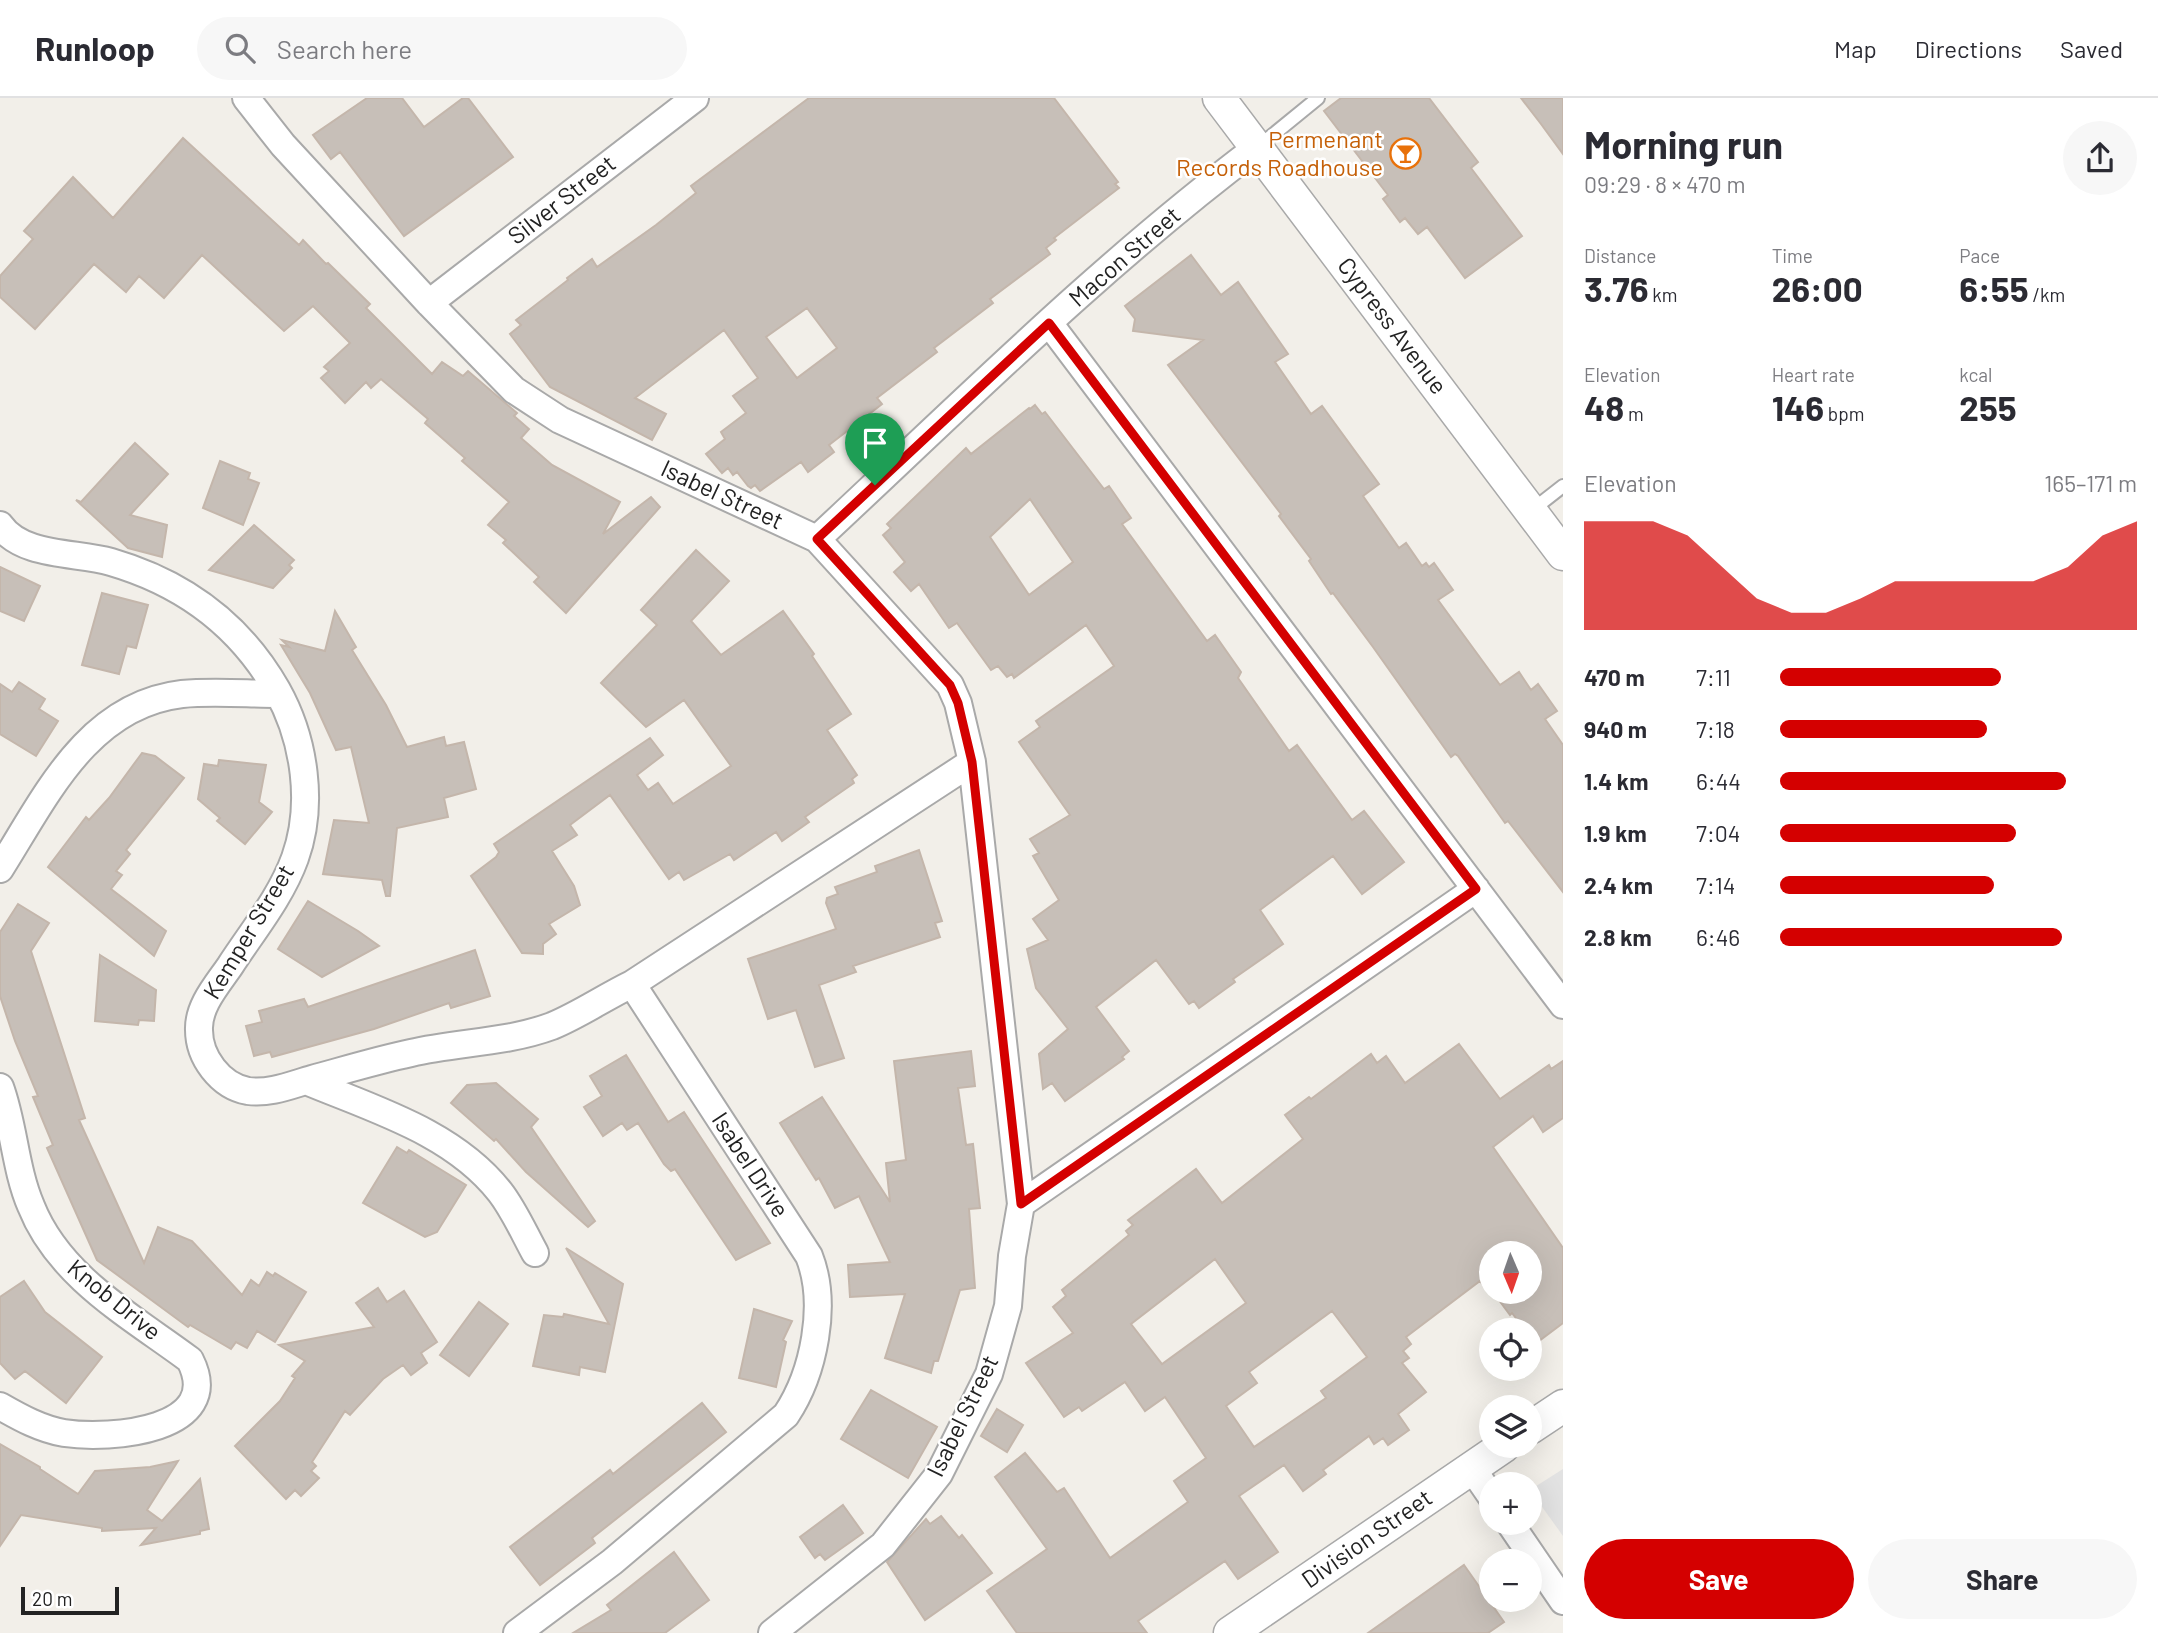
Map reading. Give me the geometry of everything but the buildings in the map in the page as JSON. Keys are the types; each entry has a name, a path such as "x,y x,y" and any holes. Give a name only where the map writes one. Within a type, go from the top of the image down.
{"street":[{"name":"Isabel Street","path":"246,98 283,145 429,303 514,390 560,420 817,539 950,685 958,703 972,762 1021,1204 1012,1256 1008,1307 989,1374 939,1474 883,1545 772,1633"},
{"name":"Silver Street","path":"429,303 695,98"},
{"name":"Cypress Avenue","path":"1219,98 1563,554"},
{"name":"Macon Street","path":"817,539 1049,323 1199,192 1258,147"},
{"path":"1049,323 1563,1005"},
{"name":"Kemper Street","path":"0,525 5,533 27,546 108,561 155,577 194,598 229,626 260,662 279,694 296,738 305,781 304,823 295,859 280,888 204,1006 199,1028 202,1051 212,1069 227,1082 247,1090 272,1091 411,1052 513,1038 555,1024 632,984"},
{"path":"0,869 66,765 88,739 113,720 143,704 181,694 279,694"},
{"path":"632,984 972,762"},
{"path":"1021,1204 1476,889"},
{"name":"Isabel Drive","path":"517,1633 612,1562 786,1415 801,1394 819,1311 818,1289 809,1256 632,984"},
{"path":"306,1081 430,1133 472,1164 500,1192 535,1253"},
{"name":"Knob Drive","path":"0,1087 29,1204 45,1237 65,1263 86,1282 190,1360 198,1375 198,1392 190,1408 176,1418 133,1431 97,1435 63,1433 30,1423 0,1406"},
{"path":"1542,1420 1563,1406"},
{"name":"Division Street","path":"1230,1633 1485,1458"},
{"path":"1471,1467 1479,1479"},
{"path":"1519,1535 1558,1584"}],"lane":[{"name":"Macon Street","path":"1258,147 1318,98"},
{"path":"1530,511 1563,486"}],"shaded area":[{"path":"1563,1469 1563,1536 1542,1507 1542,1482"}],"place":[{"name":"Permenant Records Roadhouse","path":"1406,154"}],"route":[{"path":"1049,323 1476,889 1021,1204 972,762 958,703 950,685 817,539 875,485 1049,323"}]}
